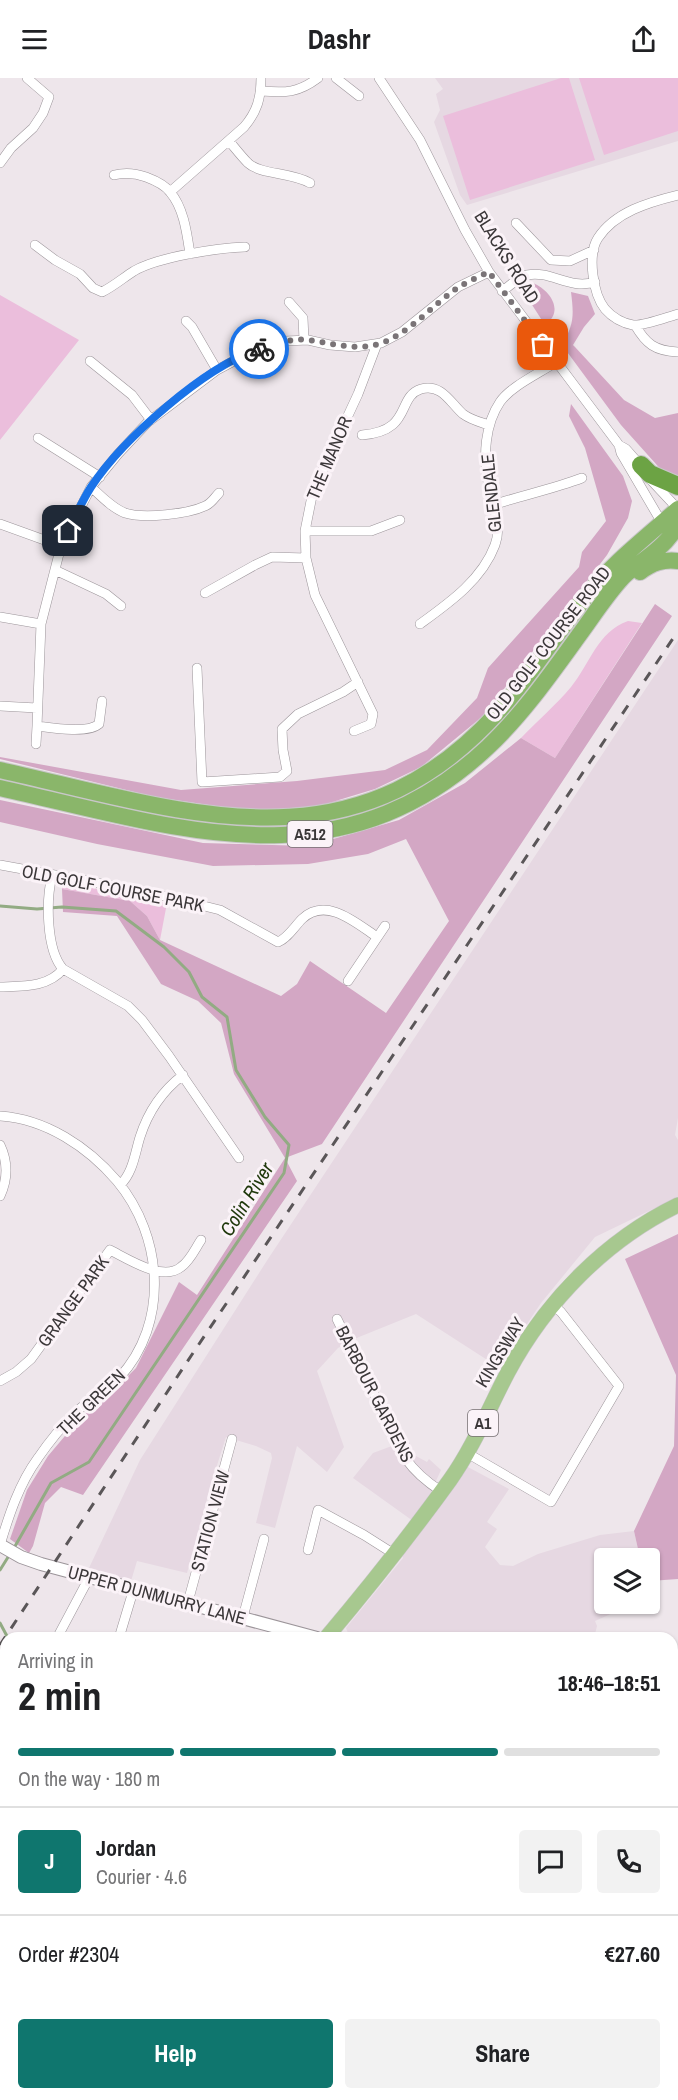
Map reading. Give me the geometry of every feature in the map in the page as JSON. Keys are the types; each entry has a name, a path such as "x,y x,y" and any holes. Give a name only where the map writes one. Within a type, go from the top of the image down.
{"highway":[{"path":"641,465 650,474 678,486"},
{"name":"OLD GOLF COURSE ROAD","path":"0,788 218,833 288,836 363,823 397,809 436,788 489,746 531,700 623,577 671,533 678,509"},
{"name":"OLD GOLF COURSE ROAD","path":"0,770 144,802 221,816 254,818 311,816 374,800 425,775 475,736 516,692 584,599 610,568 671,533"},
{"name":"A512","path":"599,608 647,567 665,560 678,561"}],"main road":[{"name":"KINGSWAY","path":"331,1632 394,1554 467,1453 513,1363 553,1305 619,1240 650,1219 678,1205"}],"street":[{"path":"0,164 16,143 33,128 43,113 49,97 27,78"},
{"path":"170,192 229,141 251,118 258,105 261,78"},
{"path":"261,91 289,93 307,86 318,78"},
{"path":"336,78 359,96"},
{"name":"BLACKS ROAD","path":"379,78 420,140 465,230 502,291 619,445 641,465 678,509"},
{"path":"229,141 249,164 262,171 300,177 310,183"},
{"path":"114,175 124,172 138,174 154,180 170,192 183,218 190,254"},
{"path":"678,195 636,207 612,223 597,239 592,257 595,282 605,308 620,321 635,325 678,314"},
{"path":"516,223 551,260 570,261 594,249"},
{"path":"35,245 80,274 93,288 102,292 135,271 153,263 224,248 245,247"},
{"path":"36,744 41,624 61,546 91,487 151,420 216,370 249,353 286,341 304,340 354,347 377,344 402,332 458,287 489,272"},
{"path":"502,291 528,275 542,275 572,284 595,282"},
{"path":"289,302 303,318 304,340"},
{"path":"186,321 192,327 216,370"},
{"path":"635,325 647,343 659,349 678,352"},
{"name":"THE MANOR","path":"354,732 370,724 373,714 315,595 306,558 305,531 313,491 358,394 377,344"},
{"path":"90,361 132,395 151,420"},
{"name":"GLENDALE","path":"420,624 464,589 485,566 496,544 498,531 486,464 489,425 501,400 515,388 556,362"},
{"path":"362,435 378,433 394,426 414,393 424,388 439,390 465,415 489,425"},
{"path":"38,438 99,477"},
{"name":"BLACKS ROAD","path":"619,445 621,453 671,533"},
{"path":"493,505 582,478"},
{"path":"91,487 123,512 140,516 189,511 207,506 219,493"},
{"path":"305,531 371,531 400,520"},
{"path":"0,524 61,546"},
{"path":"205,593 272,558 306,558"},
{"path":"55,570 106,594 121,606"},
{"path":"0,617 41,624"},
{"path":"197,668 202,782 280,777 287,771 282,729 298,714 358,682"},
{"path":"37,726 71,730 95,728 99,724 102,701"},
{"path":"0,706 38,704"},
{"name":"OLD GOLF COURSE PARK","path":"0,865 148,892 210,907 278,942 285,939 309,913 322,910 346,916 377,937"},
{"path":"52,876 48,894 52,949 58,964 128,1006 154,1035 239,1158"},
{"path":"348,981 385,926"},
{"path":"0,987 42,983 53,978 63,969"},
{"path":"120,1185 130,1170 140,1138 155,1104 165,1090 183,1075"},
{"name":"THE GREEN","path":"0,1116 47,1128 66,1138 101,1164 120,1185 142,1219 150,1245 155,1285 149,1319 138,1352 118,1379 77,1411 36,1460 18,1492 2,1546"},
{"path":"0,1145 7,1172 0,1196"},
{"path":"154,1270 167,1273 181,1268 201,1240"},
{"name":"GRANGE PARK","path":"0,1381 16,1372 31,1359 110,1250 154,1270"},
{"path":"467,1453 551,1502 619,1386 553,1305"},
{"name":"BARBOUR GARDENS","path":"337,1319 401,1454 414,1470 441,1491"},
{"name":"STATION VIEW","path":"188,1602 232,1439"},
{"path":"308,1550 318,1510 394,1554"},
{"path":"243,1617 264,1539"},
{"name":"UPPER DUNMURRY LANE","path":"2,1546 21,1557 295,1632"},
{"path":"60,1632 90,1576"},
{"path":"121,1632 135,1588"}],"shaded area":[{"path":"435,78 678,78 678,141 467,205 460,195 434,122 440,110 436,94 443,89"},
{"path":"561,78 569,78 595,160 470,200 443,116"},
{"path":"579,78 678,78 678,131 604,155"},
{"path":"533,283 545,291 553,301 554,314 545,325 527,297 528,287"},
{"path":"571,292 588,296 595,314 573,345 624,400 655,418 678,413 678,480 664,473 621,425 562,345 572,320"},
{"path":"0,295 79,340 0,440"},
{"path":"571,404 623,476 632,501 628,518 607,555 483,716 421,767 375,789 319,806 249,811 155,797 0,759 0,757 181,790 297,781 385,770 427,750 477,698 488,668 579,567 582,552 606,521 585,448 569,416"},
{"path":"645,548 646,551 520,703 482,745 418,791 362,815 304,826 261,829 154,814 0,780 0,774 167,810 392,797 532,683 601,591"},
{"path":"655,604 672,616 322,1144 285,1158 234,1074 221,1023 198,1001 161,984 117,916 63,912 62,889 130,901 147,916 160,940 281,996 297,984 310,961 386,1013 449,921 406,839 368,854 308,864 213,866 97,844 0,822 0,800 203,843 309,846 399,820 465,783 521,738 555,758"},
{"path":"628,621 642,623 555,758 521,738 571,687 601,641 617,626"},
{"path":"678,640 678,1118 675,1135 678,1140 678,1197 595,1237 541,1303 513,1345 492,1363 416,1314 338,1348 317,1371 344,1447 327,1472 297,1446 275,1528 256,1523 272,1458 271,1453 226,1437 187,1573 137,1561 131,1581 89,1568 140,1460 268,1259"},
{"path":"62,882 167,903 160,940 147,916 130,901 62,889"},
{"path":"285,1158 297,1181 83,1495 61,1487 45,1503 29,1553 10,1539 27,1490 48,1456 81,1417 136,1368 179,1282 197,1295"},
{"path":"678,1234 678,1579 660,1580 660,1548 638,1548 634,1531 674,1446 676,1375 625,1259"},
{"path":"408,1440 416,1456 427,1462 429,1459 441,1470 430,1494 413,1521 353,1478 373,1453"},
{"path":"466,1466 509,1489 487,1522 497,1529 485,1547 500,1565 513,1566 538,1554 600,1535 634,1531 638,1548 594,1548 594,1614 611,1614 595,1621 596,1632 348,1632 346,1628 403,1558 402,1555"}],"waterway":[{"name":"Colin River","path":"0,906 116,911 164,947 189,972 202,997 227,1017 236,1070 265,1117 289,1145 284,1173 89,1462 51,1483 14,1548"},
{"name":"Colin River","path":"0,1570 10,1554"},
{"name":"Colin River","path":"0,1623 5,1632"}],"railway":[{"path":"9,1632 678,631"}],"way so far":[{"path":"259,349 286,341 308,340 354,347 381,343 402,332 458,287 489,272 543,345"}],"route":[{"path":"68,531 91,487 148,422 216,370 259,349"}]}
